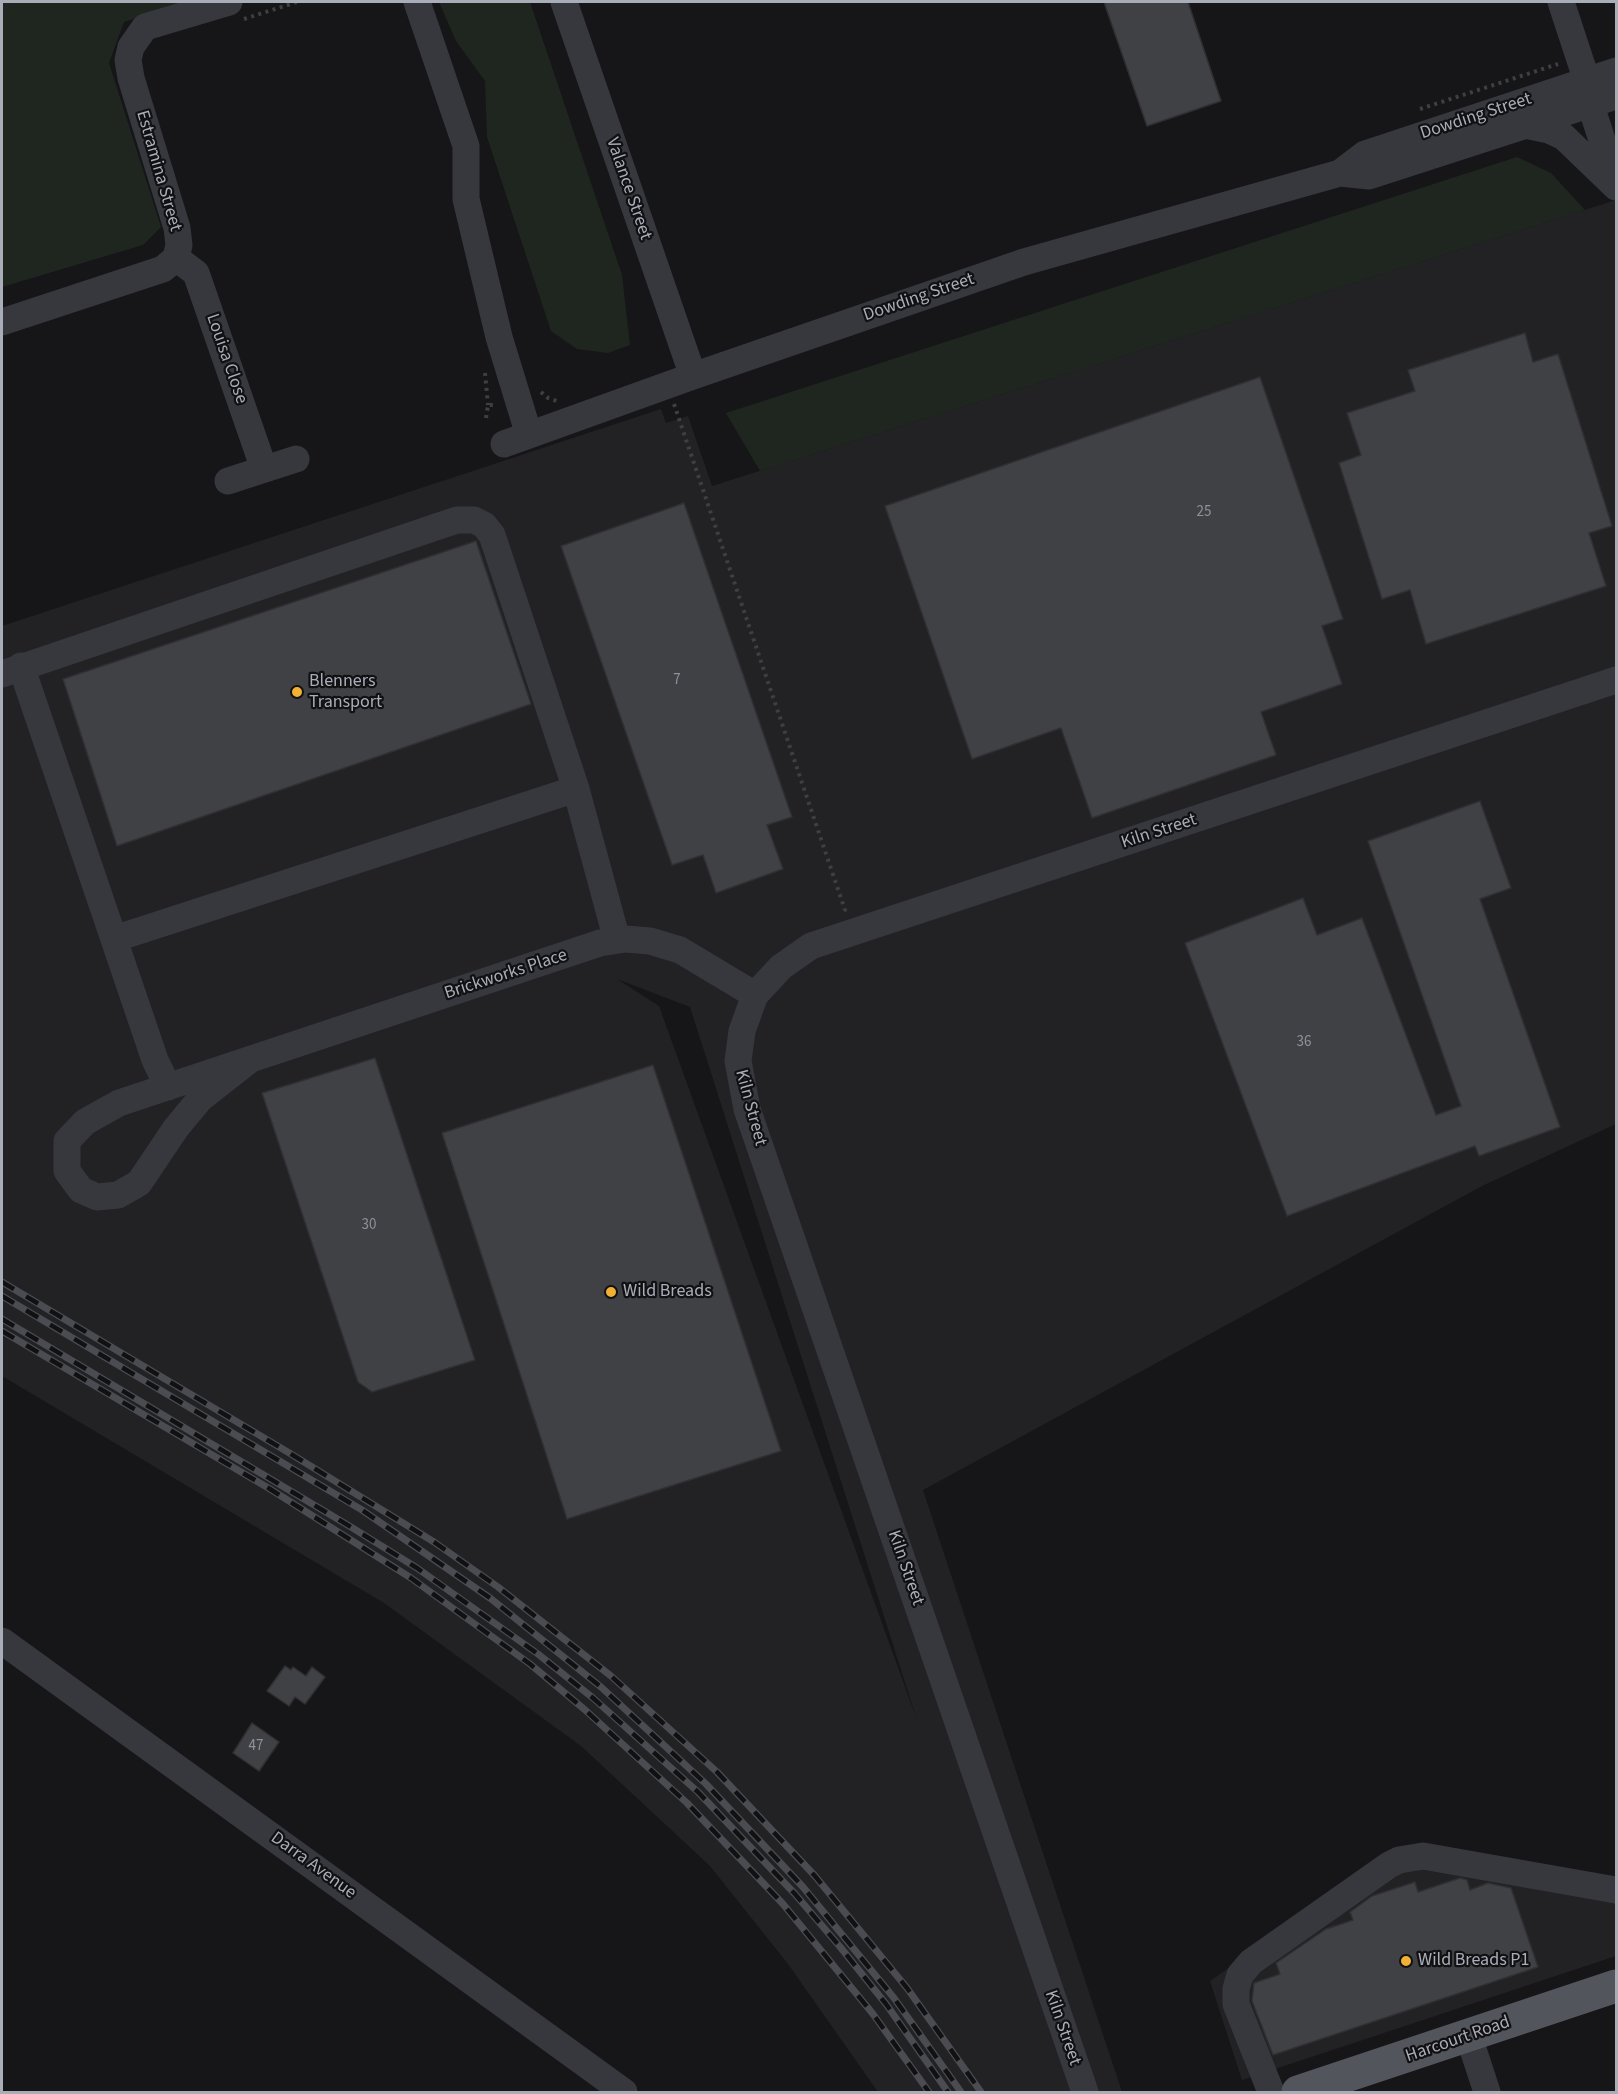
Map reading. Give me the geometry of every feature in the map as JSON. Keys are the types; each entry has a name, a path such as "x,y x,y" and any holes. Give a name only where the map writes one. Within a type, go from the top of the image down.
{"main road":[{"name":"Harcourt Road","path":"1298,2092 1617,1986"}],"street":[{"name":"Dowding Street","path":"417,2 466,146 466,199 499,337 516,440 693,376 1024,262 1340,173 1365,154 1601,96"},
{"name":"Valance Street","path":"564,2 693,376"},
{"path":"1561,2 1601,96 1617,127"},
{"name":"Estramina Street","path":"2,322 163,269 176,258 179,245 177,228 131,78 128,60 131,47 145,27 235,11"},
{"name":"Dowding Street","path":"1340,173 1369,176 1530,126 1601,96 1617,71"},
{"path":"1601,96 1617,185"},
{"path":"1530,126 1549,130 1564,137 1617,185"},
{"name":"Louisa Close","path":"176,258 196,273 264,469"},
{"path":"228,481 296,459"},
{"path":"168,1087 155,1060 114,939 11,670 457,520 474,520 484,525 492,536 576,789 617,940"},
{"name":"Kiln Street","path":"1085,2092 747,1109 738,1061 742,1031 755,995 781,967 811,946 1617,680"},
{"path":"114,939 576,789"},
{"name":"Brickworks Place","path":"251,1059 200,1099 176,1128 139,1183 118,1195 98,1197 81,1190 67,1172 67,1141 85,1122 119,1103 168,1087 251,1059 600,943 625,939 650,941 680,950 755,995"},
{"name":"Darra Avenue","path":"2,1641 624,2092"},
{"path":"1271,2092 1236,2004 1236,1989 1240,1975 1251,1962 1389,1864 1408,1857 1423,1856 1617,1890"},
{"path":"1469,2037 1487,2092"}],"path":[{"path":"235,11 297,2"},
{"path":"668,385 845,910 830,916 836,937"}],"shaded area":[{"path":"2,2 187,2 124,22 109,63 161,227 143,245 2,287"},
{"path":"439,2 530,2 622,275 630,345 608,353 577,349 551,331 487,137 485,81 456,41"},
{"path":"1517,157 1551,173 1585,210 760,471 726,413"},
{"path":"1616,200 1616,1124 1482,1186 923,1490 1122,2092 878,2092 788,1964 710,1866 581,1746 384,1603 2,1376 2,626 661,409 666,423 688,416 712,486","holes":["617,979 690,1007 917,1720 659,1006"]},
{"path":"1402,1847 1616,1882 1616,1956 1242,2080 1210,1981"}],"building":[{"path":"1104,2 1188,2 1221,101 1147,126"},
{"path":"1525,333 1533,362 1558,354 1612,526 1589,533 1606,586 1426,644 1410,590 1382,599 1339,463 1361,455 1347,413 1415,391 1408,370"},
{"path":"1260,377 1343,619 1322,626 1342,684 1261,712 1276,755 1092,818 1061,728 972,759 885,506"},
{"path":"684,503 792,817 767,825 783,869 716,893 703,855 672,865 561,546"},
{"name":"Blenners Transport","path":"476,541 531,704 117,846 63,679"},
{"path":"1480,801 1511,888 1480,899 1560,1127 1479,1156 1475,1146 1287,1216 1185,943 1303,898 1317,935 1362,918 1436,1115 1461,1106 1368,841"},
{"path":"375,1058 475,1360 372,1392 358,1382 262,1093"},
{"name":"Wild Breads","path":"653,1065 781,1451 567,1519 442,1133"},
{"path":"285,1666 291,1670 293,1667 306,1676 312,1667 325,1677 305,1704 295,1697 289,1706 267,1691"},
{"path":"252,1723 279,1742 259,1771 233,1753"},
{"name":"Wild Breads P1","path":"1460,1878 1467,1880 1470,1890 1488,1883 1511,1888 1538,1967 1273,2055 1252,2001 1254,1983 1280,1974 1276,1963 1326,1929 1353,1920 1350,1912 1372,1896 1415,1882 1418,1892"}],"railway":[{"path":"2,1282 434,1542 498,1587 611,1676 717,1772 815,1876 907,1988 981,2092"},
{"path":"2,1296 362,1510 490,1598 601,1687 706,1784 803,1887 894,1998 961,2092"},
{"path":"2,1319 417,1568 538,1654 593,1698 698,1792 795,1894 886,2004 948,2092"},
{"path":"2,1331 270,1489 411,1578 530,1664 584,1709 687,1803 783,1904 873,2014 929,2092"}],"place":[{"name":"Blenners Transport","path":"297,692"},
{"name":"Wild Breads","path":"611,1292"},
{"name":"Wild Breads P1","path":"1406,1961"}]}
